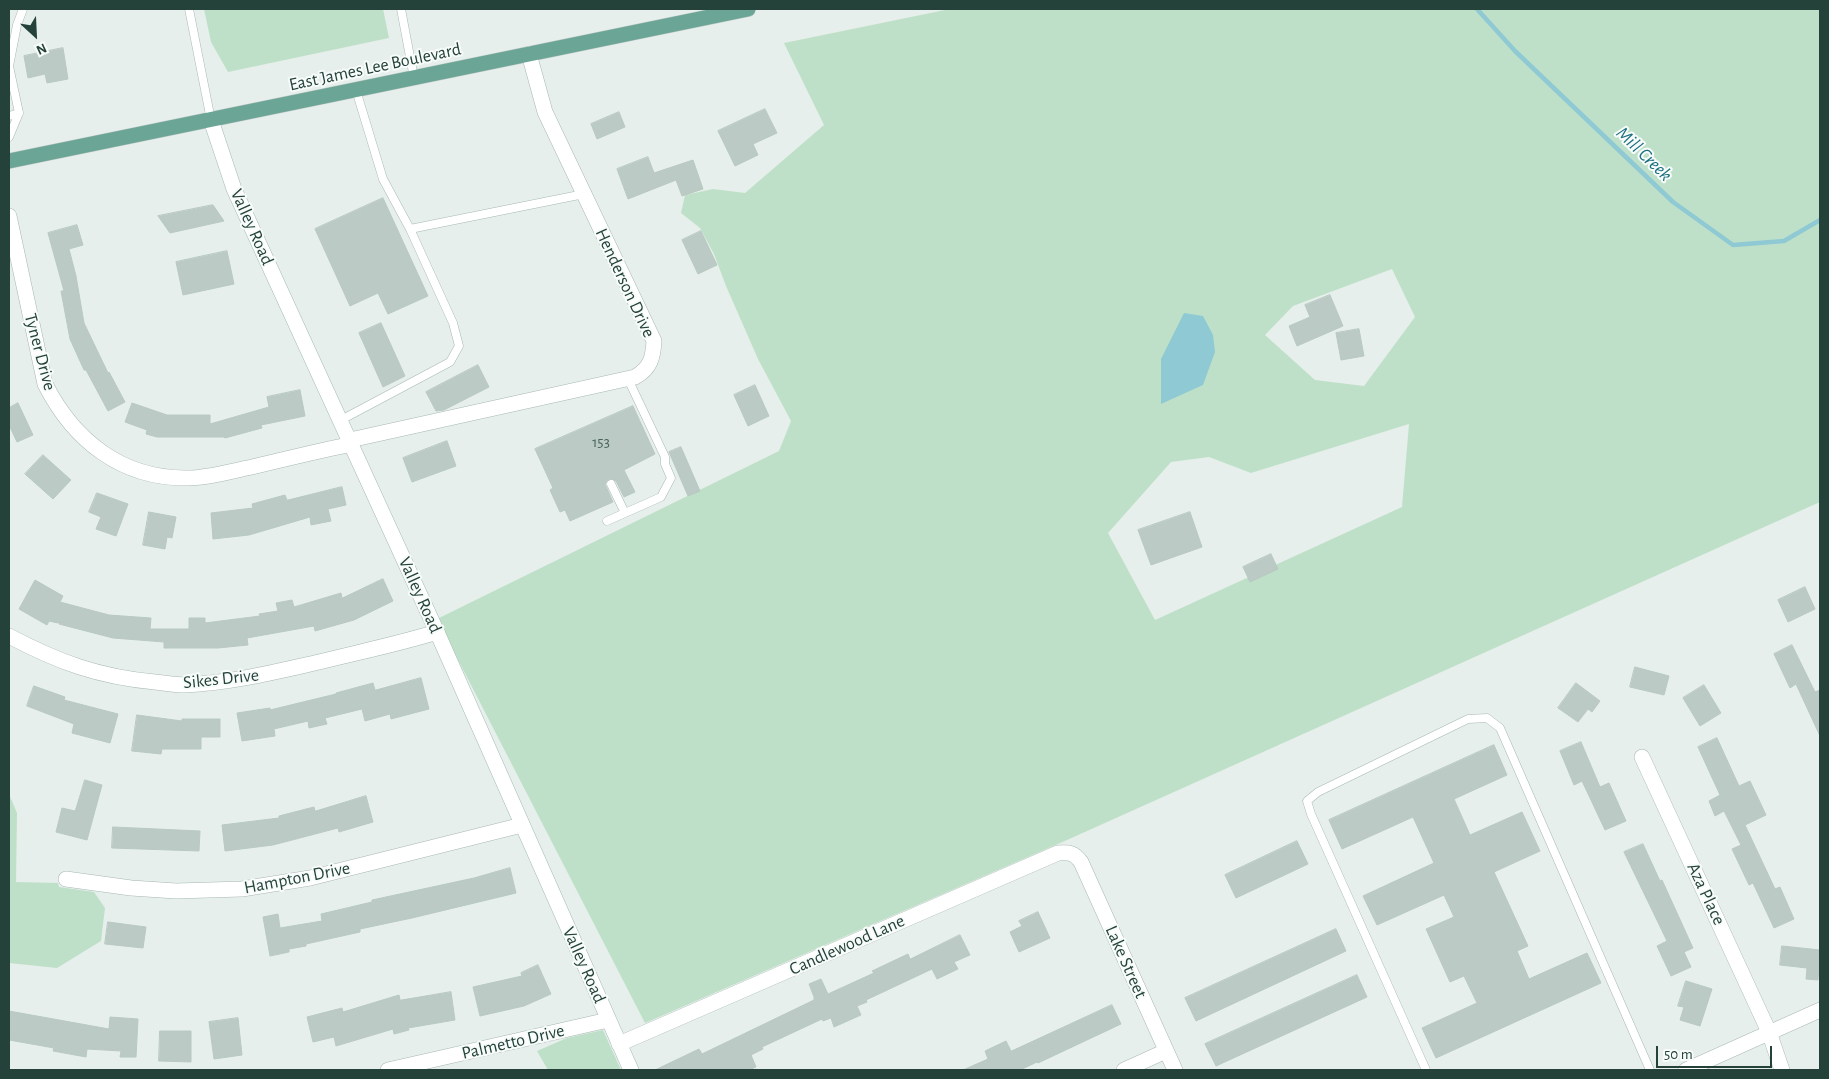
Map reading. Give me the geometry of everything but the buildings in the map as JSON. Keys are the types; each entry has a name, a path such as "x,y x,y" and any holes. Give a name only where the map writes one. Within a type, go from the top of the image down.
{"main road":[{"name":"East James Lee Boulevard","path":"9,161 748,9"}],"street":[{"name":"Henderson Drive","path":"351,442 636,377 647,368 653,355 654,341 545,112 529,54"},
{"name":"Valley Road","path":"211,120 234,189 437,632 631,1070"},
{"name":"Tyner Drive","path":"9,216 45,384 67,421 98,450 117,462 143,472 174,478 189,478 240,469 351,442"},
{"name":"Sikes Drive","path":"9,636 55,660 95,672 134,680 184,685 260,676 437,632"},
{"name":"Aza Place","path":"1642,756 1769,1032 1782,1070"},
{"name":"Hampton Drive","path":"66,879 131,888 176,891 242,889 310,878 522,825"},
{"name":"Candlewood Lane","path":"619,1044 1058,853 1070,852 1075,854"},
{"name":"Lake Street","path":"1075,854 1081,862 1175,1070"},
{"path":"1686,1070 1820,1010"},
{"name":"Palmetto Drive","path":"388,1070 608,1020"},
{"path":"1124,1070 1166,1051"}],"lane":[{"path":"9,137 19,113 9,66 17,25 23,9"},
{"path":"190,9 211,120"},
{"path":"401,9 414,78"},
{"path":"341,420 450,362 459,346 453,323 410,229 383,178 356,90"},
{"path":"9,116 19,113"},
{"path":"410,229 584,194"},
{"path":"607,521 661,497 671,478 665,464 665,457 628,378"},
{"path":"611,484 624,513"},
{"path":"1426,1070 1306,801 1318,792 1468,718 1487,718 1500,728 1650,1070"}],"green space":[{"path":"204,9 383,9 389,38 228,72 211,42"},
{"path":"950,9 1820,9 1820,502 1067,840 645,1023 454,652 439,618 779,451 791,421 758,359 714,254 700,228 681,213 685,195 713,189 745,193 824,125 784,43","holes":["1392,269 1415,317 1364,386 1315,380 1265,335 1293,306","1409,424 1402,507 1155,620 1108,533 1171,462 1209,457 1251,473"]},
{"path":"9,794 17,813 16,882 58,883 59,887 94,892 105,908 101,941 57,968 9,963"},
{"path":"603,1030 621,1070 548,1070 537,1051 567,1038"}],"water":[{"path":"1184,313 1203,316 1213,335 1215,352 1203,385 1161,404 1161,359"}],"waterway":[{"name":"Mill Creek","path":"1477,9 1515,51 1673,202 1733,245 1784,241 1820,220"}]}
